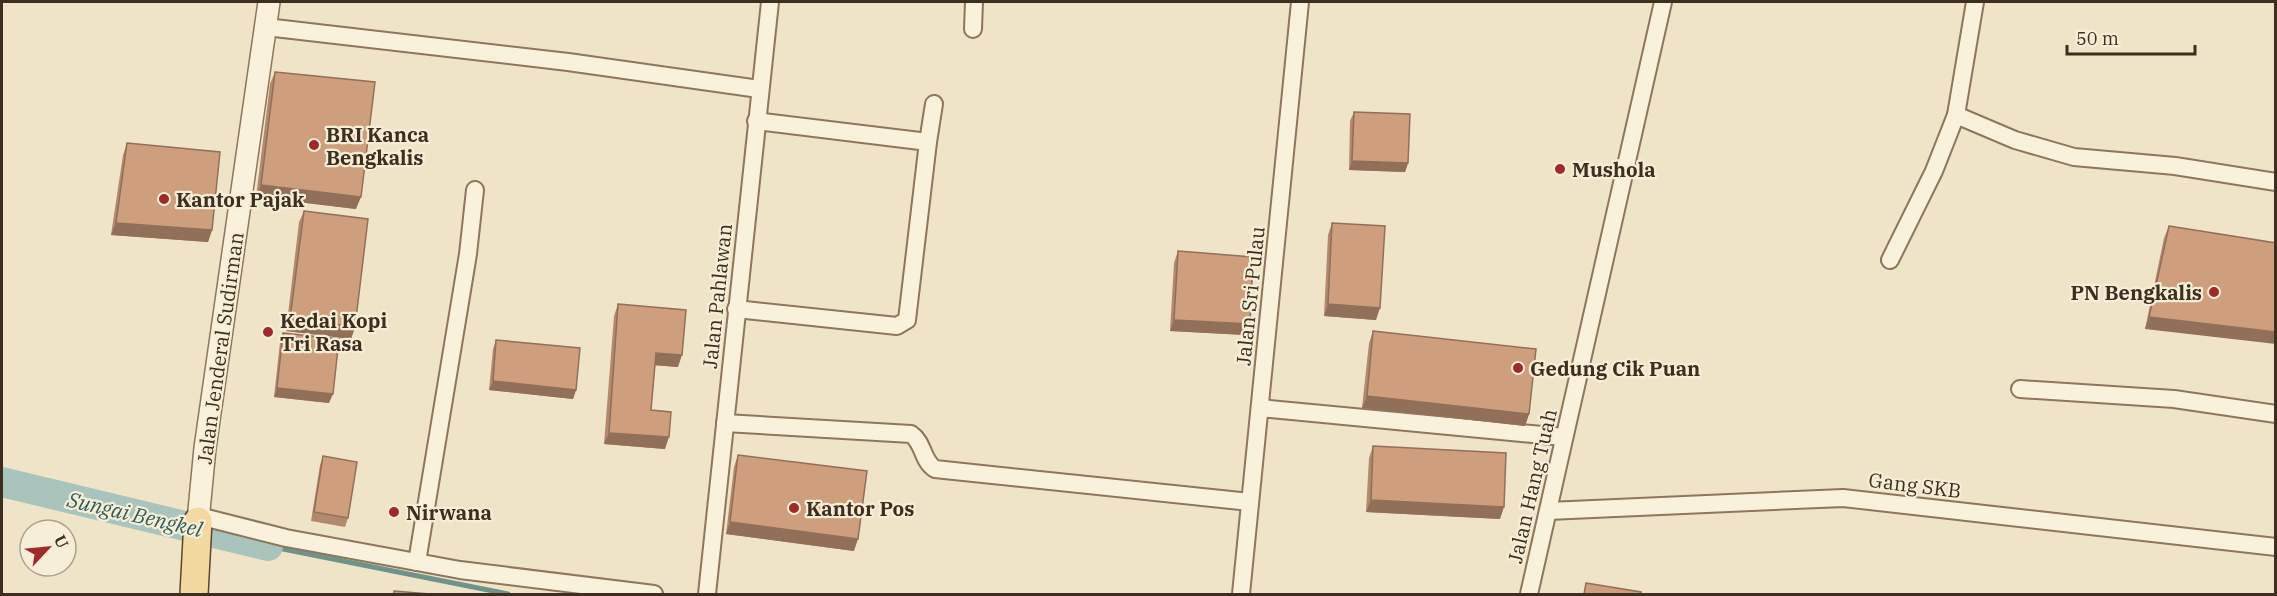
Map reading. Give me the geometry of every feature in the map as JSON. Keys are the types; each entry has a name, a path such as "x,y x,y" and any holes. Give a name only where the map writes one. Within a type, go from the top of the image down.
{"main road":[{"path":"195,594 199,518"}],"street":[{"name":"Jalan Jenderal Sudirman","path":"199,518 205,448 268,2"},
{"name":"Jalan Pahlawan","path":"706,594 770,2"},
{"path":"973,29 974,2"},
{"name":"Jalan Sri Pulau","path":"1241,594 1300,2"},
{"name":"Jalan Hang Tuah","path":"1529,594 1663,2"},
{"path":"1890,260 1934,171 1956,115 1975,2"},
{"path":"266,27 568,62 759,89"},
{"path":"736,309 897,326 905,323 915,262 934,104"},
{"path":"1956,115 2015,140 2074,157 2175,166 2276,182"},
{"path":"756,121 928,142"},
{"path":"417,562 468,254 475,190"},
{"path":"2020,389 2174,399 2276,414"},
{"path":"1260,408 1564,437"},
{"path":"724,423 911,434 918,440 928,462 935,469 1251,502"},
{"name":"Gang SKB","path":"1548,511 1843,498 2276,547"},
{"path":"199,518 286,538 460,570 647,594"}],"building":[{"name":"BRI Kanca Bengkalis","path":"275,72 375,82 361,197 261,185"},
{"path":"1354,112 1410,114 1408,163 1352,161"},
{"name":"Kantor Pajak","path":"127,143 220,152 212,230 116,223"},
{"path":"304,211 368,219 355,327 290,319"},
{"path":"1332,223 1385,226 1380,308 1328,304"},
{"name":"PN Bengkalis","path":"2169,226 2276,243 2276,332 2149,317"},
{"path":"1178,251 1253,257 1250,324 1174,320"},
{"path":"618,304 686,310 682,355 656,353 651,410 671,412 669,437 609,433"},
{"path":"1373,331 1536,349 1529,414 1367,396"},
{"path":"283,333 339,339 333,394 277,388"},
{"path":"496,340 580,348 576,390 493,381"},
{"path":"1373,446 1506,453 1504,507 1371,500"},
{"name":"Kantor Pos","path":"738,455 867,471 858,539 730,522"},
{"path":"323,456 357,462 348,518 314,512"},
{"path":"1586,583 1641,592 1641,594 1584,594"},
{"path":"394,591 430,594 394,594"}],"waterway":[{"name":"Sungai Bengkel","path":"2,482 268,546"},
{"path":"268,546 508,594"}],"place":[{"name":"BRI Kanca Bengkalis","path":"314,145"},
{"name":"Mushola","path":"1560,169"},
{"name":"Kantor Pajak","path":"164,199"},
{"name":"PN Bengkalis","path":"2214,292"},
{"name":"Kedai Kopi Tri Rasa","path":"268,332"},
{"name":"Gedung Cik Puan","path":"1518,368"},
{"name":"Kantor Pos","path":"794,508"},
{"name":"Nirwana","path":"394,512"}]}
